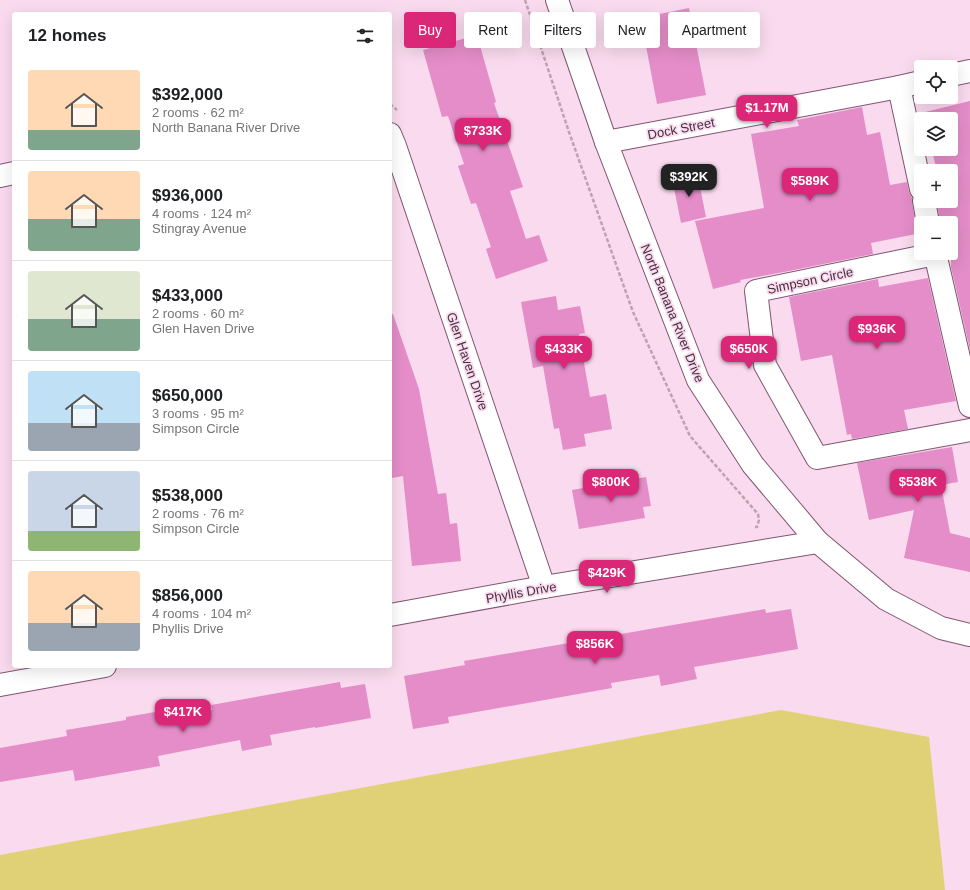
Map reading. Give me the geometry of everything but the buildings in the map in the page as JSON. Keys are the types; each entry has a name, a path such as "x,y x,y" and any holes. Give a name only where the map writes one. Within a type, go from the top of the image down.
{"street":[{"name":"North Banana River Drive","path":"557,0 606,142 698,380 753,465 818,542 886,599 941,628 970,635"},
{"path":"958,74 970,71"},
{"name":"Dock Street","path":"606,142 914,84"},
{"path":"899,87 916,164"},
{"name":"Glen Haven Drive","path":"392,138 396,146 544,587"},
{"path":"0,176 12,173"},
{"name":"Simpson Circle","path":"914,258 756,291 765,366 817,458 970,430"},
{"path":"937,260 966,370 970,406"},
{"name":"Phyllis Drive","path":"392,615 544,587 818,542"},
{"path":"0,685 94,668"}],"path":[{"path":"525,0 569,132 633,312 690,436 758,514 760,520 757,527 751,529"},
{"path":"392,106 400,113"}],"shaded area":[{"path":"781,710 929,737 945,890 0,890 0,855"}]}
